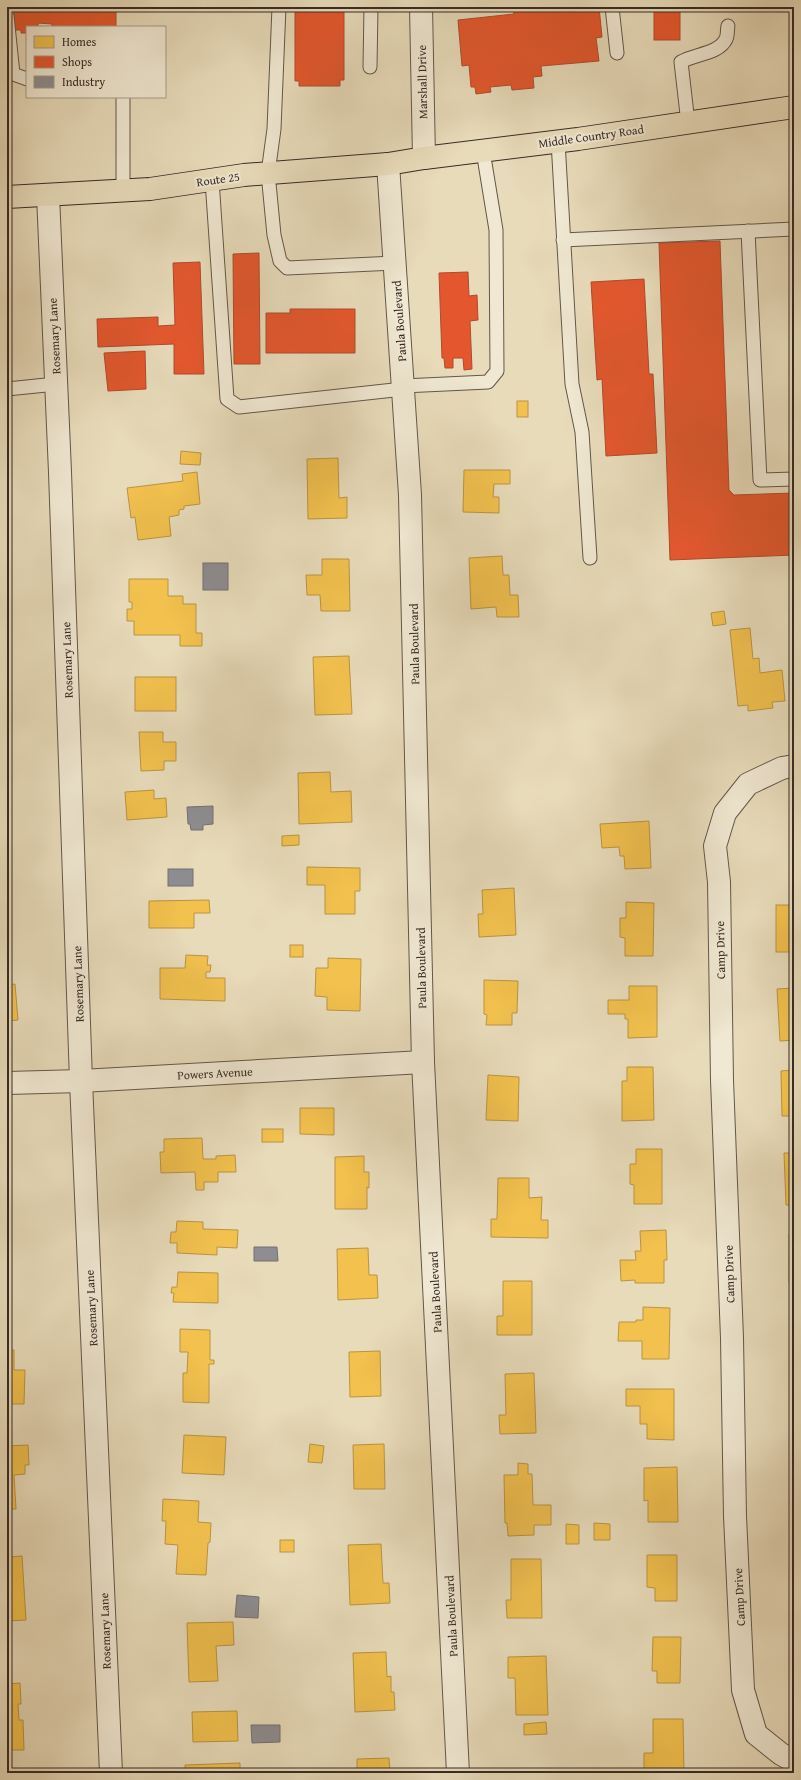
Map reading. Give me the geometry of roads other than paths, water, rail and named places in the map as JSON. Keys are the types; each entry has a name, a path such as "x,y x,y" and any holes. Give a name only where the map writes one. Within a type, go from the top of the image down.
{"main road":[{"name":"Middle Country Road","path":"388,164 794,107"},
{"name":"Route 25","path":"48,195 150,189 268,173 388,164"},
{"path":"7,197 48,195"}],"street":[{"name":"Marshall Drive","path":"421,7 424,158"},
{"name":"Paula Boulevard","path":"388,164 410,495 423,1062 458,1773"},
{"name":"Rosemary Lane","path":"48,195 81,1080 111,1773"},
{"name":"Camp Drive","path":"794,766 782,768 748,784 725,813 715,846 719,882 722,1080 732,1338 735,1516 743,1690 756,1734 781,1754 794,1761"},
{"name":"Powers Avenue","path":"7,1083 423,1062"}],"lane":[{"path":"279,7 274,129 268,173 274,235 280,261 287,268 395,263"},
{"path":"370,67 371,7"},
{"path":"612,7 617,53"},
{"path":"7,16 13,74 26,79"},
{"path":"688,123 681,62 687,58 716,49 726,38 728,26"},
{"path":"123,98 123,190"},
{"path":"558,141 572,384 582,432 590,558"},
{"path":"212,180 227,399 239,407 403,387 488,382 497,372 496,230 483,150"},
{"path":"563,240 794,229"},
{"path":"748,231 760,480 794,479"},
{"path":"7,389 56,384"}]}
